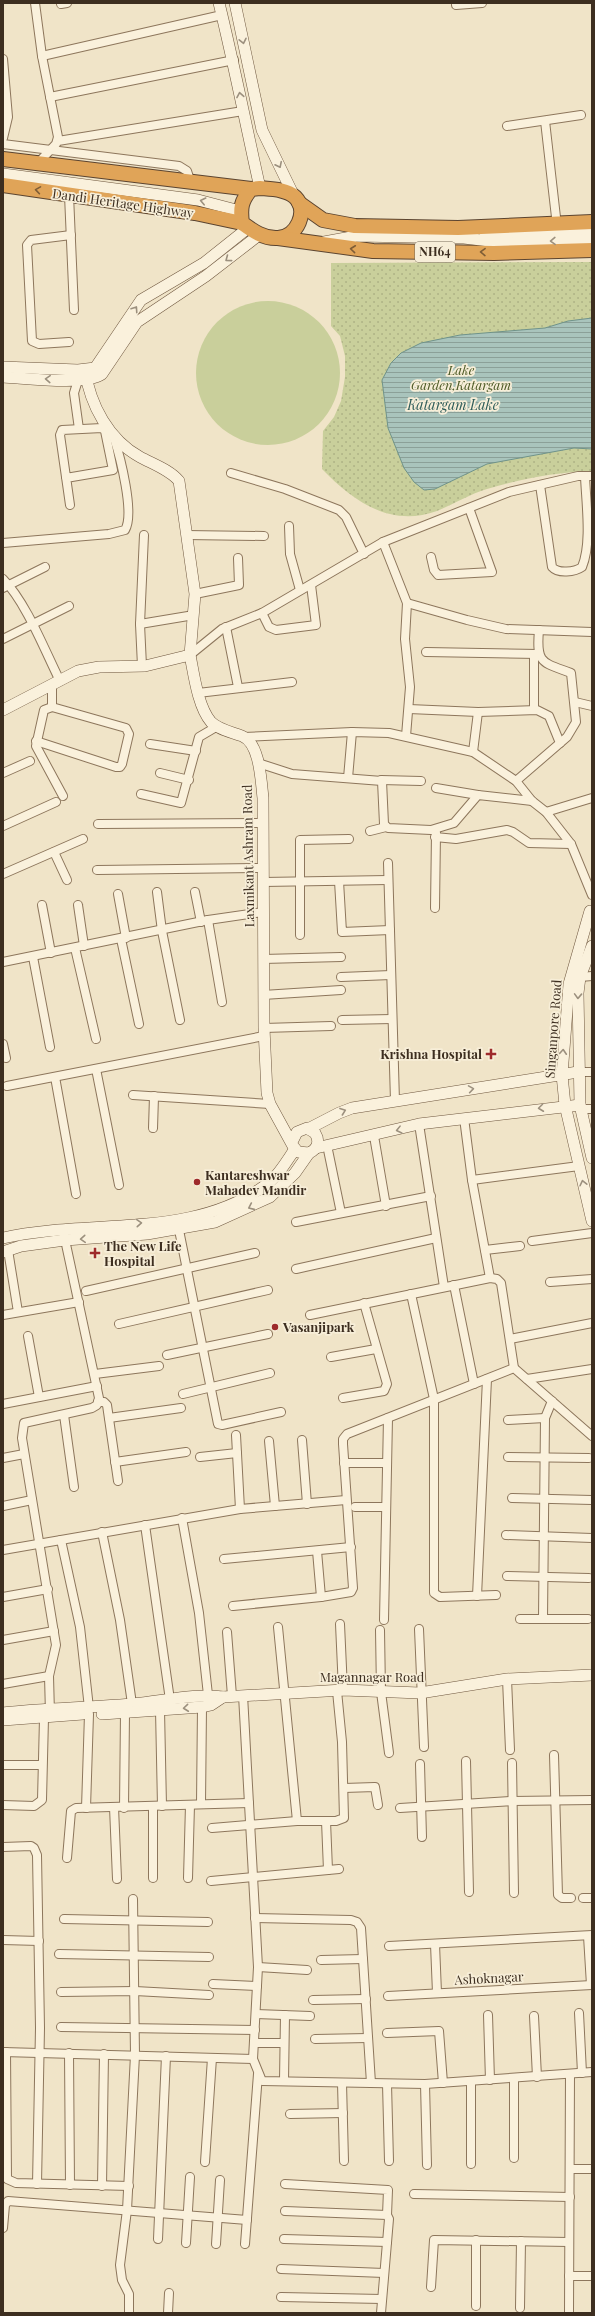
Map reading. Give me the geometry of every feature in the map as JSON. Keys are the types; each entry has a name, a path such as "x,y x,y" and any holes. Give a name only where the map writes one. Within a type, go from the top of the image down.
{"highway":[{"name":"NH64","path":"3,159 191,183 282,191 297,199 323,220 355,226 557,228 592,222"},
{"name":"Dandi Heritage Highway","path":"3,185 196,213 247,224"},
{"path":"247,224 242,200 253,189"},
{"path":"278,238 288,235 296,228 301,218 297,199"},
{"name":"NH64","path":"247,224 278,238 373,251 494,252 592,250"}],"street":[{"path":"35,3 42,56 58,141"},
{"path":"3,165 204,190 253,189 243,112 234,60 219,3"},
{"path":"235,3 262,130 297,199"},
{"path":"456,5 482,3"},
{"path":"42,56 222,15"},
{"path":"3,60 5,107 8,124 3,138"},
{"path":"50,97 234,60"},
{"path":"38,163 58,141 243,112"},
{"path":"508,126 545,122 581,115"},
{"path":"545,122 557,228"},
{"path":"3,144 51,149 184,168 191,183"},
{"path":"3,174 198,200 247,224"},
{"path":"69,195 74,310"},
{"path":"323,220 357,236"},
{"path":"3,377 83,377 102,374 137,322 206,276 247,224"},
{"path":"79,429 74,393 83,377 99,363 141,300 204,264 247,224"},
{"path":"464,238 557,228 592,230"},
{"path":"70,342 39,344 32,341 27,245 31,240 71,235"},
{"path":"315,244 357,236 464,238 507,243 592,240"},
{"path":"3,367 83,377"},
{"path":"83,377 100,414 114,436 129,451 175,477 180,486 195,594 190,655 198,692 207,715 216,727 244,737 352,732 406,736 473,752 516,781 532,801 546,812 571,844 592,895"},
{"path":"66,478 112,470 104,431 97,428 62,430 60,432 66,478 70,505"},
{"path":"3,543 113,534 125,530 128,518 124,472 114,436"},
{"path":"231,473 285,489 339,510 346,517 364,554"},
{"path":"3,710 78,671 90,668 161,664 190,655 226,627 262,613 383,542 509,492 540,485 589,476 584,562 579,569 559,571 552,568 540,485"},
{"path":"431,557 434,570 438,575 492,572 470,508"},
{"path":"289,526 290,554 300,590"},
{"path":"142,666 140,624 144,535"},
{"path":"186,535 264,536"},
{"path":"383,542 407,602 405,639 410,687 406,736"},
{"path":"195,594 239,585 238,558"},
{"path":"45,567 5,584 32,625 56,683 52,707"},
{"path":"262,613 268,627 276,630 316,625 311,585"},
{"path":"407,602 467,620 506,629 592,632"},
{"path":"3,639 69,606"},
{"path":"140,624 194,615"},
{"path":"226,627 238,687"},
{"path":"534,710 536,654 539,630"},
{"path":"426,652 536,654 543,661 571,673 576,722 567,737 516,781"},
{"path":"198,692 292,682"},
{"path":"575,702 592,706"},
{"path":"36,741 120,767 129,734 126,728 52,707 44,710 36,741 38,751 64,796"},
{"path":"409,709 478,712 534,710 544,712 548,716 560,743"},
{"path":"473,752 478,712"},
{"path":"141,794 182,803 199,737 216,727"},
{"path":"348,778 352,732"},
{"name":"Laxmikant Ashram Road","path":"244,737 251,745 258,763 262,792 263,995 267,1093 270,1104 295,1141"},
{"path":"150,744 196,751"},
{"path":"3,773 30,761"},
{"path":"258,763 292,774 421,781"},
{"path":"160,773 189,780"},
{"path":"381,780 384,783 386,827"},
{"path":"436,788 478,795 532,801"},
{"path":"436,833 457,822 478,795"},
{"path":"546,812 592,798"},
{"path":"3,826 56,802"},
{"path":"98,824 263,823"},
{"path":"370,831 386,827 436,833 456,839 507,830 513,832 529,843 571,844"},
{"path":"435,908 436,833"},
{"path":"3,874 83,839"},
{"path":"300,935 300,840 349,839"},
{"path":"54,852 67,880"},
{"path":"388,863 395,1101"},
{"path":"97,870 263,868"},
{"path":"263,882 300,880 388,880"},
{"path":"339,880 342,932 390,930"},
{"path":"157,892 162,931 180,1020"},
{"path":"195,892 204,921 222,1002"},
{"path":"118,894 123,939 139,1024"},
{"path":"42,905 51,953"},
{"path":"78,905 84,946"},
{"name":"Singanpore Road","path":"591,909 569,984 562,1075 565,1105 592,1221"},
{"path":"3,962 123,939 204,921 263,912"},
{"name":"Singanpore Road","path":"592,946 580,977 578,993 578,1072 592,1156"},
{"path":"75,948 96,1039"},
{"path":"33,957 50,1047"},
{"path":"263,959 341,957"},
{"path":"341,977 391,975"},
{"path":"580,977 592,976"},
{"path":"263,995 341,990"},
{"path":"342,1020 392,1019"},
{"path":"7,1086 96,1069 264,1032 331,1026"},
{"path":"3,1044 6,1058"},
{"path":"96,1069 119,1185"},
{"path":"18,1312 6,1251 64,1234 166,1221 216,1211 244,1197 270,1181 295,1141 308,1129 345,1110 578,1072 592,1072"},
{"path":"55,1076 76,1194"},
{"path":"133,1095 270,1104"},
{"path":"153,1128 154,1096"},
{"path":"295,1141 302,1154 419,1124 565,1105 584,1108"},
{"path":"464,1118 472,1180 490,1278"},
{"path":"419,1124 444,1287"},
{"path":"308,1129 313,1131 318,1138 317,1149 341,1213"},
{"path":"374,1136 386,1206"},
{"path":"3,1238 26,1233 64,1234 179,1230 215,1222 261,1203 291,1178 317,1149"},
{"path":"472,1180 579,1166"},
{"path":"296,1222 386,1206 430,1196"},
{"path":"179,1230 216,1421 222,1425 281,1412"},
{"path":"532,1241 592,1233"},
{"path":"3,1805 39,1805 42,1800 42,1765 48,1714 49,1676 56,1645 48,1589 24,1454 22,1438 24,1423 92,1408 98,1402 95,1374 64,1234"},
{"path":"296,1270 436,1238"},
{"path":"484,1250 520,1246"},
{"path":"86,1291 255,1253"},
{"path":"310,1314 490,1278 497,1279 501,1283 514,1368 592,1436"},
{"path":"550,1282 592,1279"},
{"path":"454,1285 474,1384"},
{"path":"119,1324 268,1290"},
{"path":"411,1294 434,1399 434,1593 440,1597 496,1595"},
{"path":"3,1315 79,1302"},
{"path":"343,1398 384,1391 387,1384 364,1303"},
{"path":"510,1339 592,1322"},
{"path":"167,1355 268,1334"},
{"path":"28,1336 39,1397"},
{"path":"331,1357 376,1349"},
{"path":"95,1374 159,1366"},
{"path":"233,1606 321,1597 351,1592 353,1588 351,1547 346,1500 343,1439 347,1434 514,1368"},
{"path":"527,1379 592,1369"},
{"path":"183,1394 270,1373"},
{"path":"477,1596 487,1379"},
{"path":"3,1404 97,1386"},
{"path":"543,1619 545,1418 552,1401"},
{"path":"98,1402 106,1403 118,1481"},
{"path":"109,1418 182,1408"},
{"path":"64,1415 74,1487"},
{"path":"384,1620 388,1418"},
{"path":"508,1420 545,1418"},
{"path":"236,1435 240,1509"},
{"path":"302,1440 306,1504"},
{"path":"269,1441 274,1506"},
{"path":"115,1462 186,1452"},
{"path":"200,1457 237,1453"},
{"path":"3,1458 24,1454"},
{"path":"508,1457 588,1458"},
{"path":"344,1463 387,1463"},
{"path":"512,1498 592,1500"},
{"path":"3,1506 32,1500"},
{"path":"3,1550 40,1542 61,1540 240,1509 346,1500"},
{"path":"355,1507 386,1507"},
{"path":"182,1518 199,1613 208,1695"},
{"path":"145,1525 170,1700"},
{"path":"102,1532 120,1620 132,1704"},
{"path":"506,1535 592,1538"},
{"path":"61,1540 80,1627 90,1711 86,1808"},
{"path":"224,1559 351,1547"},
{"path":"317,1551 321,1597"},
{"path":"508,1576 589,1578"},
{"path":"3,1597 48,1589"},
{"path":"520,1619 588,1619"},
{"path":"212,1828 297,1821 341,1821 344,1818 340,1691 340,1624"},
{"path":"278,1627 283,1693 297,1821"},
{"path":"419,1629 420,1693 424,1747"},
{"path":"380,1630 381,1692 390,1753"},
{"path":"3,1640 54,1631"},
{"path":"227,1632 232,1696 248,1803 258,1967 253,2059 262,2081 425,2084 592,2072"},
{"name":"Magannagar Road","path":"3,1720 48,1714 90,1711 132,1704 208,1695 232,1696 340,1691 420,1693 508,1679 592,1675"},
{"path":"3,1684 49,1676"},
{"path":"508,1679 510,1750"},
{"name":"Magannagar Road","path":"90,1711 125,1713 202,1707 211,1705 232,1696"},
{"path":"201,1804 202,1707"},
{"path":"160,1710 162,1806"},
{"name":"Magannagar Road","path":"3,1713 48,1714"},
{"path":"124,1808 125,1713"},
{"path":"554,1754 558,1895 562,1898 571,1898"},
{"path":"466,1761 469,1892"},
{"path":"512,1763 514,1893"},
{"path":"420,1764 422,1837"},
{"path":"3,1765 42,1765"},
{"path":"344,1788 375,1787 378,1805"},
{"path":"400,1808 512,1801 592,1800"},
{"path":"67,1858 71,1811 76,1808 124,1808 248,1803"},
{"path":"188,1878 190,1805"},
{"path":"153,1806 153,1878"},
{"path":"114,1807 117,1879"},
{"path":"326,1822 328,1870"},
{"path":"3,1846 31,1846 34,1848 37,1855 39,1941 37,2184"},
{"path":"211,1881 339,1869"},
{"path":"583,1898 592,1898"},
{"path":"130,2313 129,2294 120,2274 129,2186 135,2055 133,1899"},
{"path":"255,1918 357,1922 361,1928 371,2083"},
{"path":"64,1919 208,1922"},
{"path":"389,1946 590,1935 592,1985"},
{"path":"3,1940 39,1941"},
{"path":"436,1944 437,1993"},
{"path":"59,1954 209,1957"},
{"path":"321,1960 363,1958"},
{"path":"258,1967 307,1970"},
{"path":"213,1984 257,1986"},
{"name":"Ashoknagar","path":"388,1996 592,1985"},
{"path":"61,1992 135,1991 209,1995"},
{"path":"313,2000 366,1999"},
{"path":"580,2013 582,2073"},
{"path":"256,2014 310,2016"},
{"path":"284,2081 285,2015"},
{"path":"488,2015 490,2080"},
{"path":"534,2016 537,2077"},
{"path":"61,2027 255,2030"},
{"path":"387,2034 439,2031 443,2083"},
{"path":"315,2039 368,2038"},
{"path":"254,2043 284,2044"},
{"path":"129,2186 16,2183 7,2179 4,2052 253,2059"},
{"path":"69,2053 70,2185"},
{"path":"102,2186 104,2054"},
{"path":"158,2239 166,2056"},
{"path":"205,2162 212,2058"},
{"path":"245,2244 259,2071"},
{"path":"569,2313 570,2074"},
{"path":"514,2078 514,2158"},
{"path":"471,2081 471,2164"},
{"path":"342,2083 344,2161"},
{"path":"387,2084 390,2161"},
{"path":"425,2084 427,2164"},
{"path":"290,2114 343,2113"},
{"path":"570,2169 592,2169"},
{"path":"186,2243 190,2177"},
{"path":"216,2244 220,2180"},
{"path":"285,2184 388,2190 387,2215 389,2219 381,2313"},
{"path":"414,2194 570,2197"},
{"path":"3,2228 5,2205 8,2200 247,2220"},
{"path":"285,2211 387,2215"},
{"path":"284,2239 387,2242"},
{"path":"431,2287 434,2240 569,2242"},
{"path":"476,2240 476,2306"},
{"path":"520,2308 522,2241"},
{"path":"281,2269 384,2273"},
{"path":"569,2276 592,2276"},
{"path":"168,2313 169,2293"},
{"path":"281,2298 382,2299"}],"green space":[{"name":"Lake Garden,Katargam","path":"592,262 592,471 552,474 500,485 468,496 437,511 420,515 404,516 388,514 360,501 334,481 322,469 323,431 334,417 341,401 345,377 345,356 340,336 331,326 331,263"},
{"path":"261,301 275,301 302,309 314,317 324,327 335,345 339,359 339,387 335,401 324,419 314,429 296,440 275,445 261,445 234,437 222,429 212,419 201,401 196,380 196,366 204,339 212,327 222,317 240,306"}],"water":[{"name":"Katargam Lake","path":"592,318 592,449 574,448 487,464 435,489 424,490 414,482 404,468 388,428 382,380 391,363 401,353 421,343 460,335 545,328 568,321"}],"place":[{"name":"Krishna Hospital","path":"491,1054"},
{"name":"Kantareshwar Mahadev Mandir","path":"197,1182"},
{"name":"The New Life Hospital","path":"95,1253"},
{"name":"Vasanjipark","path":"275,1327"}]}
